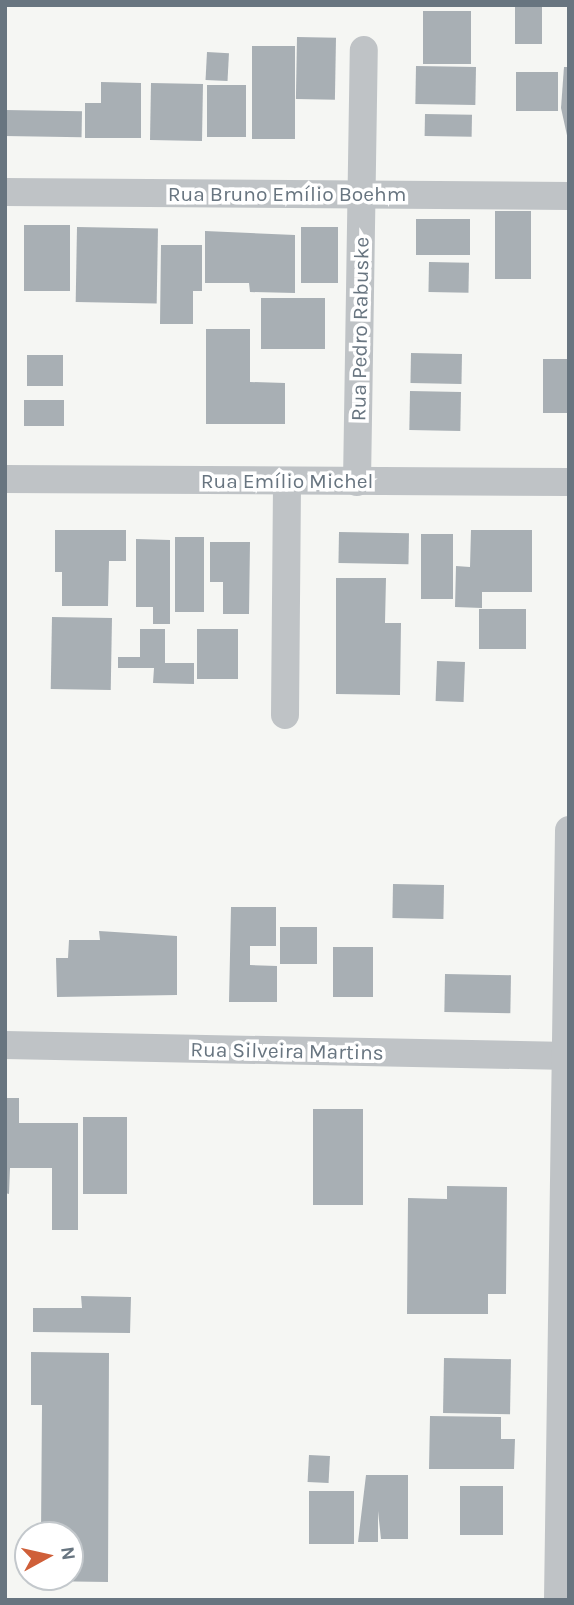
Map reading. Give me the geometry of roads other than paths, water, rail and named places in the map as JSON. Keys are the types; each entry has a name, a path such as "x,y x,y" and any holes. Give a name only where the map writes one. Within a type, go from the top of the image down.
{"street":[{"name":"Rua Pedro Rabuske","path":"357,482 364,50"},
{"name":"Rua Bruno Emílio Boehm","path":"5,192 569,196"},
{"name":"Rua Emílio Michel","path":"5,479 569,482"},
{"path":"285,715 287,482"},
{"path":"558,1600 569,830"},
{"name":"Rua Silveira Martins","path":"5,1045 567,1056"}]}
